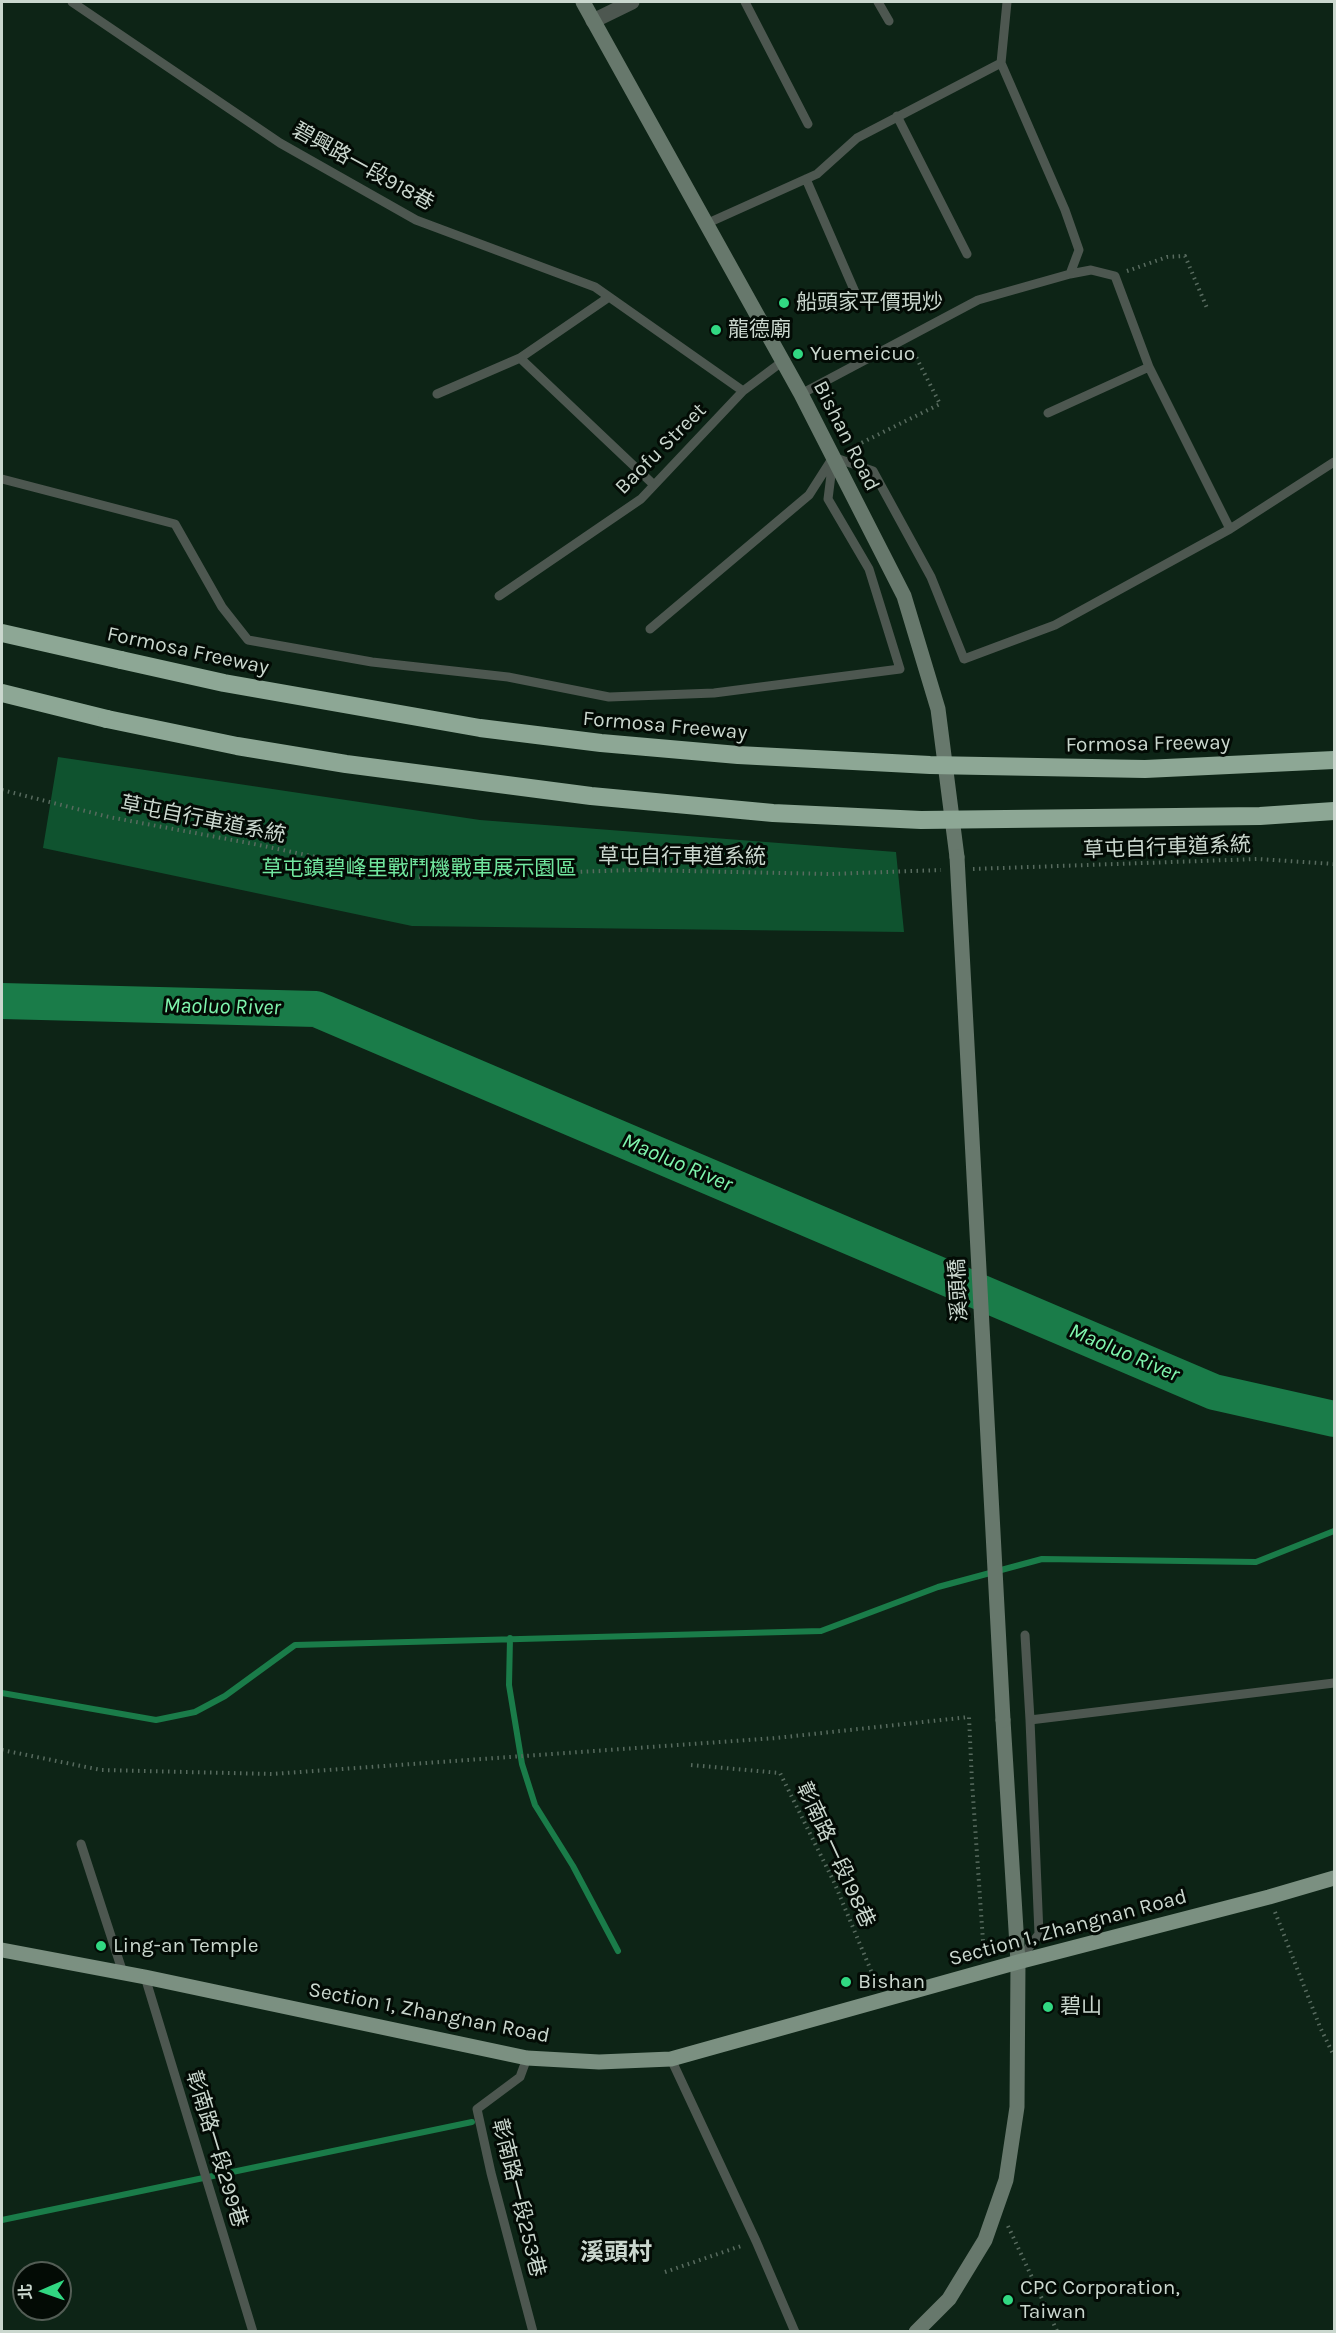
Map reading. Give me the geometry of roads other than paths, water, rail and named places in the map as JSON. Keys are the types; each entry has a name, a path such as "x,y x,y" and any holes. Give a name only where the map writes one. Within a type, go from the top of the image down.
{"highway":[{"name":"Formosa Freeway","path":"2,633 224,683 480,728 601,743 738,756 930,765 1145,769 1335,760"},
{"path":"2,693 107,719 237,746 346,764 591,796 773,813 921,820 1260,816 1335,811"}],"main road":[{"name":"Bishan Road","path":"583,2 708,223 801,394 904,596 938,709 957,866"},
{"name":"溪頭橋","path":"916,2331 949,2299 985,2240 1006,2180 1017,2107 1018,1962 957,866"},
{"name":"Section 1, Zhangnan Road","path":"2,1950 145,1977 527,2058 599,2062 671,2059 1018,1962 1335,1878"}],"street":[{"path":"593,21 632,2"}],"lane":[{"name":"碧興路一段918巷","path":"72,2 280,143 416,220 595,287 742,391"},
{"path":"745,2 808,124"},
{"path":"878,2 889,21"},
{"path":"1007,2 1001,63 1065,210 1079,250 1070,274"},
{"path":"708,223 817,174 857,138 1001,63"},
{"path":"897,116 967,254"},
{"path":"806,179 855,292"},
{"path":"801,394 978,300 1091,270 1115,276 1149,367 1230,529"},
{"path":"436,394 520,358 609,297"},
{"path":"520,358 654,485"},
{"name":"Baofu Street","path":"499,596 641,499 742,391 783,361"},
{"path":"1048,413 1149,367"},
{"path":"833,457 873,471 931,577 963,659 1055,625 1230,529 1335,462"},
{"path":"650,629 809,495 833,457"},
{"path":"2,478 175,524 222,607 248,640 372,662 508,677 609,697 714,693 900,669 869,569 828,499 833,457"},
{"path":"1018,1962 1039,1935 1025,1635"},
{"path":"1030,1720 1335,1683"},
{"path":"81,1844 123,1973"},
{"name":"彰南路一段299巷","path":"145,1977 253,2331"},
{"name":"彰南路一段253巷","path":"527,2058 520,2077 477,2109 491,2173 533,2331"},
{"path":"671,2059 756,2241 795,2331"}],"waterway":[{"name":"Maoluo River","path":"2,1001 316,1009 1214,1392 1334,1419"},
{"path":"2,1693 156,1720 195,1712 225,1696 295,1645 821,1631 938,1587 1042,1559 1256,1562 1334,1531"},
{"path":"510,1638 509,1685 522,1764 535,1805 573,1866 618,1951"},
{"path":"2,2220 472,2122"}],"place":[{"name":"船頭家平價現炒","path":"784,303"},
{"name":"龍德廟","path":"716,330"},
{"name":"Yuemeicuo","path":"798,354"},
{"name":"Ling-an Temple","path":"101,1946"},
{"name":"Bishan","path":"846,1982"},
{"name":"碧山","path":"1048,2007"},
{"name":"CPC Corporation, Taiwan","path":"1008,2300"}],"district":[{"name":"溪頭村","path":"616,2253"}],"park label":[{"name":"草屯鎮碧峰里戰鬥機戰車展示園區","path":"419,869"}]}
